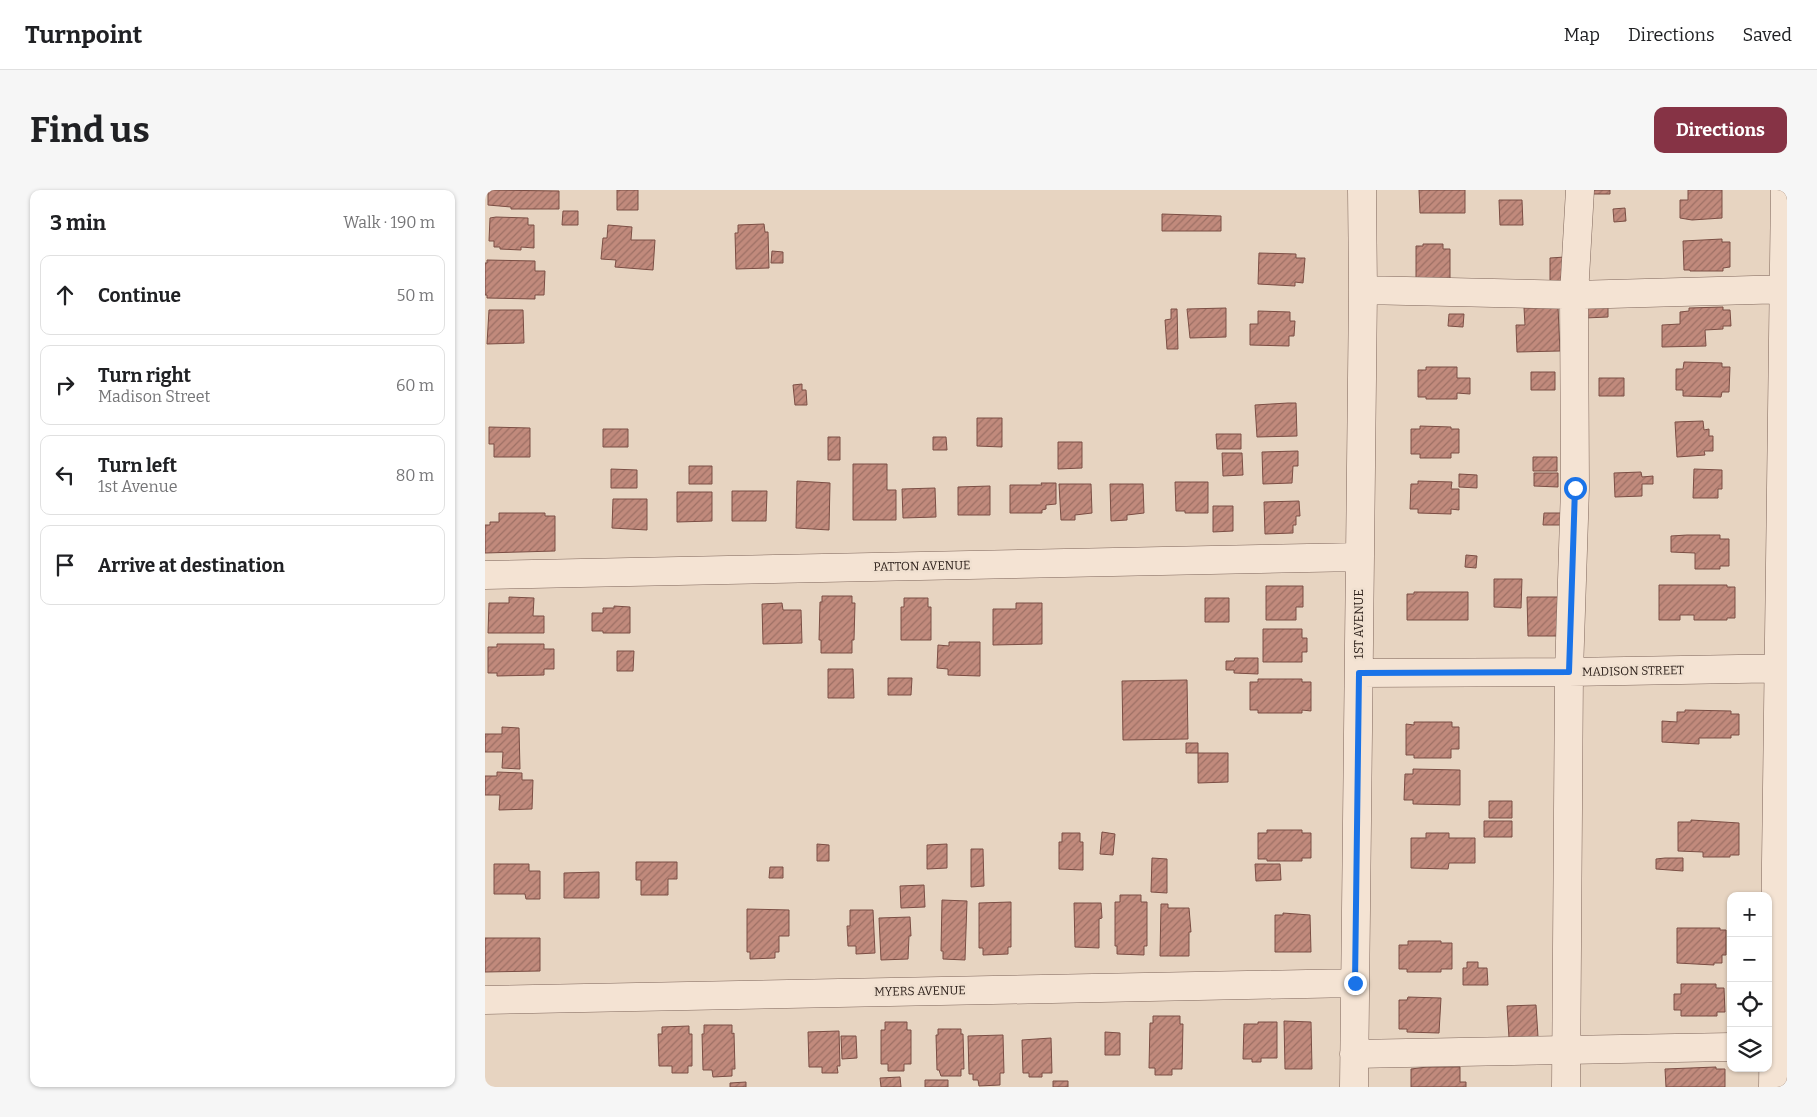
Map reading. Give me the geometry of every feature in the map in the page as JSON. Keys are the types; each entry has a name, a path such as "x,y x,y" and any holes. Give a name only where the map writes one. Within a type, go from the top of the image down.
{"street":[{"name":"1ST AVENUE","path":"1354,1087 1363,290 1362,190"},
{"path":"1567,1087 1569,672 1575,488 1574,295 1580,190"},
{"path":"1773,1087 1776,1046 1783,668 1785,190"},
{"path":"1363,290 1574,295 1785,289"},
{"name":"PATTON AVENUE","path":"485,576 1359,557"},
{"name":"MADISON STREET","path":"1359,673 1783,668"},
{"name":"MYERS AVENUE","path":"485,1000 1355,983"},
{"path":"1354,1054 1727,1047"}],"building":[{"path":"488,190 559,191 559,209 511,209 511,207 488,205"},
{"path":"617,190 638,190 638,210 617,210"},
{"path":"1419,190 1465,190 1465,213 1420,213"},
{"path":"1584,190 1610,190 1610,194 1584,194"},
{"path":"1688,190 1722,190 1722,218 1692,220 1680,218 1680,200 1688,200"},
{"path":"1499,200 1522,200 1523,225 1500,225"},
{"path":"1625,208 1626,221 1614,222 1613,209"},
{"path":"563,211 578,211 578,225 562,225"},
{"path":"1162,214 1221,216 1221,231 1162,231"},
{"path":"490,218 528,218 528,225 534,225 534,248 521,247 521,250 494,247 494,241 489,241"},
{"path":"764,224 765,232 768,232 769,268 736,269 735,233 738,233 738,225"},
{"path":"608,225 632,227 631,240 655,240 653,270 615,267 616,260 601,259 603,238 607,238"},
{"path":"1722,239 1722,242 1730,242 1730,267 1723,268 1723,271 1684,270 1683,241"},
{"path":"1423,244 1443,244 1443,249 1450,249 1450,280 1416,280 1416,246 1423,246"},
{"path":"772,251 783,252 783,263 771,263"},
{"path":"1259,253 1296,254 1296,258 1305,258 1303,283 1295,282 1295,286 1258,284"},
{"path":"1565,257 1566,286 1550,287 1550,258"},
{"path":"487,260 535,261 535,271 545,271 544,295 535,295 535,299 487,298 487,295 485,295 485,263 487,263"},
{"path":"1585,303 1608,303 1608,317 1585,318"},
{"path":"1558,307 1560,351 1517,352 1516,325 1525,325 1524,308"},
{"path":"1723,307 1723,310 1730,310 1731,326 1723,326 1723,329 1705,330 1706,346 1662,347 1662,325 1680,324 1680,312 1689,311 1689,308"},
{"path":"1226,308 1226,337 1190,338 1187,309"},
{"path":"1171,309 1177,309 1178,349 1167,349 1165,320 1171,319"},
{"path":"489,310 523,310 524,343 487,344"},
{"path":"1258,311 1290,312 1290,321 1295,321 1294,336 1289,336 1289,346 1250,345 1250,324 1258,324"},
{"path":"1449,314 1464,314 1463,327 1448,326"},
{"path":"1684,362 1722,363 1722,367 1730,367 1729,392 1722,392 1721,397 1683,396 1683,390 1676,390 1676,369 1683,369"},
{"path":"1426,367 1457,367 1457,378 1470,378 1470,394 1457,393 1457,399 1426,399 1426,397 1418,397 1418,370 1426,370"},
{"path":"1531,372 1555,372 1555,390 1531,390"},
{"path":"1599,378 1624,378 1624,396 1599,396"},
{"path":"802,384 802,390 806,390 807,405 795,405 793,385"},
{"path":"1296,403 1297,436 1257,437 1255,405"},
{"path":"977,418 1002,418 1002,447 977,446"},
{"path":"1703,421 1704,430 1709,429 1709,436 1713,436 1713,451 1704,451 1705,455 1677,457 1675,422"},
{"path":"1420,426 1459,429 1459,453 1451,453 1451,458 1420,458 1420,454 1411,454 1411,429 1420,429"},
{"path":"489,427 530,428 530,457 494,457 494,444 489,444"},
{"path":"603,429 628,429 628,447 603,447"},
{"path":"1216,434 1241,434 1241,449 1217,449"},
{"path":"828,437 840,437 840,460 828,460"},
{"path":"933,437 946,437 947,450 933,450"},
{"path":"1058,442 1082,442 1082,468 1058,469"},
{"path":"1298,451 1298,466 1293,466 1292,483 1263,484 1262,452"},
{"path":"1222,453 1242,453 1243,475 1223,476"},
{"path":"1533,457 1557,457 1557,471 1533,471"},
{"path":"853,464 887,464 887,490 896,490 896,520 853,520"},
{"path":"689,466 712,466 712,484 689,484"},
{"path":"611,469 637,470 637,488 611,488"},
{"path":"1694,469 1722,470 1722,489 1718,489 1718,498 1693,498"},
{"path":"1641,472 1642,477 1653,476 1653,484 1642,484 1642,496 1615,497 1614,473"},
{"path":"1534,473 1558,473 1558,487 1534,486"},
{"path":"1459,474 1477,475 1477,488 1459,487"},
{"path":"797,481 830,483 829,530 796,528"},
{"path":"1418,481 1452,482 1451,489 1459,489 1459,510 1451,509 1451,514 1418,513 1418,509 1410,509 1411,484 1418,484"},
{"path":"1175,482 1208,482 1208,513 1176,511"},
{"path":"1041,483 1056,483 1056,504 1046,505 1046,509 1042,510 1042,513 1010,513 1010,485 1042,485"},
{"path":"1059,484 1091,484 1092,513 1075,515 1075,520 1061,520"},
{"path":"1110,484 1143,484 1144,513 1127,515 1127,520 1111,521"},
{"path":"990,486 990,515 958,515 958,487"},
{"path":"935,488 936,517 903,518 902,489"},
{"path":"732,491 767,491 766,521 732,521"},
{"path":"677,492 712,492 712,521 677,522"},
{"path":"613,499 647,499 647,530 612,528"},
{"path":"1299,501 1300,516 1296,516 1296,525 1293,525 1293,533 1265,534 1264,502"},
{"path":"1213,506 1233,506 1233,531 1213,532"},
{"path":"499,513 545,513 545,516 555,516 555,551 485,553 485,525 490,525 490,522 499,522"},
{"path":"1544,513 1562,513 1562,525 1543,525"},
{"path":"1720,535 1720,539 1729,539 1729,566 1720,566 1720,569 1695,569 1695,553 1671,552 1671,536"},
{"path":"1466,555 1477,556 1476,568 1465,567"},
{"path":"1494,579 1522,579 1521,608 1494,607"},
{"path":"1659,585 1727,585 1727,587 1735,587 1735,618 1727,618 1727,620 1694,620 1694,615 1680,615 1680,620 1659,620"},
{"path":"1266,586 1303,586 1303,607 1296,607 1296,620 1266,620"},
{"path":"1414,592 1468,592 1468,620 1407,620 1407,594 1414,594"},
{"path":"822,596 852,596 852,603 855,603 852,653 821,653 821,640 819,640 820,602 822,602"},
{"path":"509,597 534,598 533,616 544,616 544,633 488,633 489,603 509,603"},
{"path":"1527,597 1561,597 1560,636 1528,636"},
{"path":"904,598 928,598 928,607 931,607 931,640 901,640 901,607 904,607"},
{"path":"1205,598 1229,598 1229,622 1205,622"},
{"path":"782,603 783,610 801,610 802,643 763,644 762,604"},
{"path":"1016,603 1042,603 1042,644 993,645 993,609 1016,609"},
{"path":"614,606 630,607 630,633 592,631 592,613 603,613 603,608 614,608"},
{"path":"1263,629 1302,629 1302,638 1307,638 1307,652 1302,652 1302,662 1263,662"},
{"path":"949,642 980,642 980,676 948,675 948,669 937,668 938,645 949,646"},
{"path":"497,644 544,644 544,649 554,649 554,669 544,669 544,675 497,676 497,673 488,673 488,647 497,647"},
{"path":"617,651 634,651 633,671 617,671"},
{"path":"1235,658 1258,658 1258,674 1234,673 1234,670 1226,670 1226,661 1234,661"},
{"path":"828,669 853,669 854,698 828,698"},
{"path":"888,678 912,678 911,695 888,695"},
{"path":"1258,679 1302,679 1302,682 1311,682 1311,711 1302,710 1302,713 1258,713 1258,710 1250,710 1250,682 1258,682"},
{"path":"1187,680 1188,739 1123,740 1122,681"},
{"path":"1685,710 1731,711 1731,714 1739,714 1739,735 1731,735 1731,738 1699,738 1699,744 1662,742 1662,721 1677,722 1677,712 1685,712"},
{"path":"1414,722 1452,722 1452,727 1459,727 1459,749 1451,749 1451,758 1414,758 1414,755 1406,755 1406,724 1414,725"},
{"path":"502,727 519,728 520,769 502,768 503,752 485,752 485,734 502,734"},
{"path":"1186,743 1198,743 1198,753 1186,753"},
{"path":"1198,753 1228,753 1228,782 1198,783"},
{"path":"1413,769 1460,770 1460,805 1413,804 1413,800 1404,800 1405,774 1413,774"},
{"path":"497,772 522,773 522,780 533,780 532,809 499,810 500,795 485,795 485,776 497,776"},
{"path":"1489,801 1512,801 1512,818 1489,818"},
{"path":"1691,820 1739,823 1739,855 1703,857 1703,852 1678,851 1678,822 1691,822"},
{"path":"1484,821 1512,821 1512,837 1484,837"},
{"path":"1267,830 1302,830 1302,833 1311,833 1311,858 1302,858 1302,861 1267,861 1267,859 1258,859 1258,833 1267,833"},
{"path":"1102,832 1115,834 1113,855 1100,854"},
{"path":"1062,833 1080,833 1080,842 1083,842 1083,870 1059,869 1059,842 1062,842"},
{"path":"1426,833 1449,833 1449,838 1475,838 1475,863 1449,863 1448,869 1411,868 1411,838 1426,838"},
{"path":"817,844 829,845 829,861 817,861"},
{"path":"947,844 947,868 927,869 927,845"},
{"path":"971,849 983,849 984,886 971,887"},
{"path":"1152,858 1167,859 1167,893 1151,892"},
{"path":"1683,858 1683,871 1656,869 1656,859"},
{"path":"636,862 677,862 677,879 668,879 668,895 641,895 641,880 636,880"},
{"path":"494,864 529,864 529,871 540,871 540,899 526,899 525,894 494,894"},
{"path":"1255,864 1280,864 1281,880 1256,881"},
{"path":"770,867 783,867 783,878 769,878"},
{"path":"599,872 599,898 564,898 564,873"},
{"path":"924,885 925,907 901,908 900,886"},
{"path":"1120,895 1141,895 1141,902 1147,902 1147,946 1144,946 1144,955 1117,954 1117,946 1115,946 1115,902 1120,902"},
{"path":"942,900 967,901 965,960 943,959 943,951 941,951"},
{"path":"1011,902 1011,947 1008,947 1008,954 983,955 983,948 979,948 979,903"},
{"path":"1074,903 1101,903 1102,918 1099,919 1099,948 1075,947"},
{"path":"1161,904 1168,904 1168,908 1189,908 1191,932 1189,932 1189,956 1160,956"},
{"path":"747,909 789,910 789,936 779,936 779,952 775,952 775,958 750,959 750,952 747,952"},
{"path":"850,910 873,910 875,953 856,954 856,946 848,946 847,926 850,926"},
{"path":"1283,913 1310,915 1311,952 1275,952 1275,915 1283,915"},
{"path":"910,917 911,936 909,936 908,959 881,960 879,918"},
{"path":"1677,928 1720,928 1720,930 1726,930 1726,955 1722,955 1722,963 1714,963 1714,965 1677,963"},
{"path":"485,938 540,938 540,971 485,972"},
{"path":"1408,941 1452,943 1452,969 1441,969 1441,972 1407,972 1407,969 1399,969 1399,945 1408,945"},
{"path":"1467,962 1478,962 1478,968 1487,968 1488,985 1463,985 1463,968 1467,968"},
{"path":"1681,984 1716,984 1716,988 1724,988 1725,1012 1717,1012 1717,1016 1681,1016 1681,1010 1674,1010 1674,994 1681,994"},
{"path":"1408,997 1441,998 1439,1033 1407,1032 1407,1029 1399,1029 1399,1000 1407,1000"},
{"path":"1536,1005 1538,1037 1509,1038 1507,1006"},
{"path":"1153,1016 1180,1016 1180,1024 1183,1024 1182,1069 1172,1069 1172,1075 1155,1075 1155,1068 1149,1068 1150,1023 1153,1023"},
{"path":"1284,1021 1311,1022 1312,1069 1285,1069"},
{"path":"885,1022 907,1022 907,1030 911,1030 911,1064 904,1064 904,1071 888,1071 888,1064 881,1064 881,1030 885,1030"},
{"path":"1258,1022 1277,1022 1277,1058 1261,1058 1261,1062 1243,1059 1244,1024 1258,1024"},
{"path":"704,1025 732,1025 735,1069 732,1069 732,1076 713,1077 712,1070 703,1070 702,1034 704,1034"},
{"path":"689,1026 689,1034 692,1034 692,1066 688,1066 688,1073 672,1073 672,1066 659,1066 658,1034 662,1034 662,1027"},
{"path":"938,1029 961,1029 961,1034 963,1034 964,1069 961,1069 961,1076 941,1076 939,1070 937,1070 936,1035 938,1035"},
{"path":"839,1031 840,1066 837,1066 838,1073 822,1073 822,1067 809,1067 808,1032"},
{"path":"1105,1032 1120,1033 1120,1055 1105,1055"},
{"path":"1003,1035 1004,1073 1000,1073 1000,1085 979,1086 978,1080 973,1080 973,1074 969,1074 968,1036"},
{"path":"841,1036 856,1036 857,1058 842,1059"},
{"path":"1051,1038 1052,1073 1042,1073 1042,1077 1029,1077 1029,1073 1023,1073 1022,1040"},
{"path":"1460,1067 1460,1082 1466,1082 1466,1087 1411,1087 1411,1069"},
{"path":"1716,1067 1716,1069 1725,1069 1725,1087 1666,1087 1665,1069"},
{"path":"900,1077 901,1087 881,1087 880,1078"},
{"path":"925,1080 948,1080 948,1087 925,1087"},
{"path":"1053,1081 1068,1081 1068,1087 1053,1087"},
{"path":"746,1082 746,1087 730,1087 730,1083"}],"route":[{"path":"1355,983 1359,673 1569,672 1575,488"}]}
